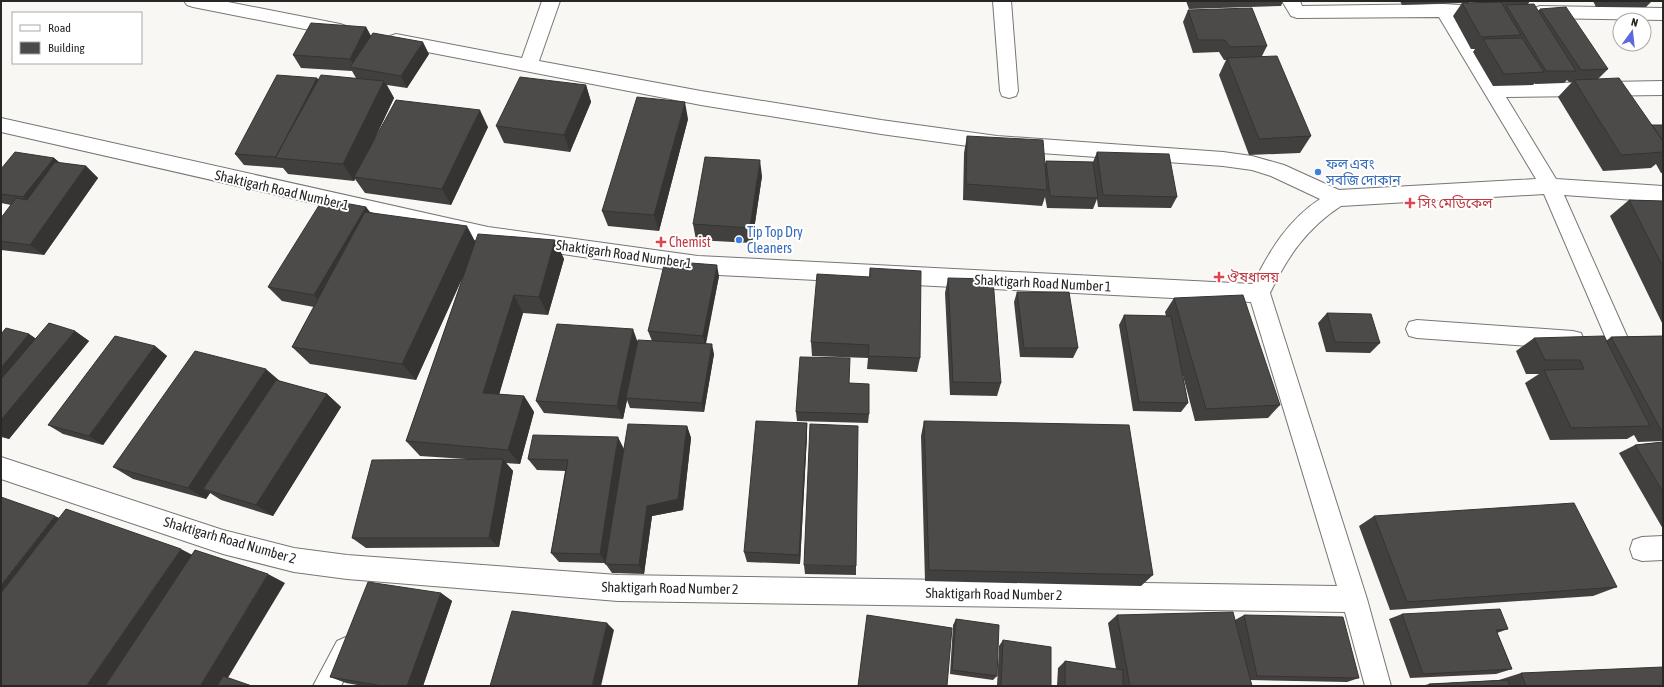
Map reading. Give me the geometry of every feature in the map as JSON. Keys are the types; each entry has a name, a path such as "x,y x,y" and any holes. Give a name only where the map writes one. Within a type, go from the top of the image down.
{"street":[{"path":"193,1 237,5 358,33"},
{"path":"528,66 551,1"},
{"path":"1002,1 1009,91"},
{"path":"1291,1 1296,12 1443,10 1663,14"},
{"path":"1443,10 1550,186 1619,343"},
{"path":"381,38 709,99 881,127 997,143 1223,159 1252,163 1277,170 1337,198 1550,186 1663,194"},
{"path":"1492,91 1663,88"},
{"name":"Shaktigarh Road Number 1","path":"1,125 488,236 698,265 892,276 1259,293"},
{"path":"1337,198 1305,221 1279,253 1259,293 1354,599 1378,686"},
{"path":"1417,329 1619,343 1641,342"},
{"name":"Shaktigarh Road Number 2","path":"1,468 237,545 294,560 347,567 385,579 618,588 1354,599"},
{"path":"326,686 356,631"}],"building":[{"path":"1501,2 1521,35 1481,37 1462,3"},
{"path":"1534,4 1576,71 1546,71 1506,5"},
{"path":"1566,7 1608,69 1581,70 1540,9"},
{"path":"1252,8 1267,46 1230,47 1225,40 1198,40 1188,10"},
{"path":"311,23 366,27 350,59 293,55"},
{"path":"373,33 423,42 401,76 350,67"},
{"path":"1522,38 1544,72 1504,74 1483,39"},
{"path":"1277,56 1311,136 1259,139 1227,58"},
{"path":"277,75 317,78 276,157 235,154"},
{"path":"321,75 384,81 343,164 275,158"},
{"path":"520,77 586,85 564,135 496,126"},
{"path":"1619,78 1663,141 1663,152 1621,155 1574,80"},
{"path":"637,97 685,102 654,215 602,211"},
{"path":"396,100 480,110 442,189 354,177"},
{"path":"1652,125 1663,125 1663,141"},
{"path":"967,136 1043,140 1047,190 966,184"},
{"path":"15,152 54,158 23,197 1,194 1,169"},
{"path":"1097,152 1169,154 1177,197 1103,195"},
{"path":"705,157 760,160 750,228 693,224"},
{"path":"1046,161 1093,162 1098,198 1050,196"},
{"path":"55,162 86,166 30,245 1,241 1,218 16,198 27,200"},
{"path":"323,199 366,207 314,295 268,287"},
{"path":"1629,200 1663,201 1663,267"},
{"path":"365,212 467,226 402,364 292,347"},
{"path":"478,234 555,240 539,297 514,295 483,393 524,396 508,450 406,441"},
{"path":"665,261 717,265 703,336 648,331"},
{"path":"870,268 921,271 920,358 868,356 869,345 811,342 817,274 870,277"},
{"path":"948,278 993,279 1001,383 953,382"},
{"path":"1017,292 1069,292 1078,348 1024,348"},
{"path":"1243,295 1280,405 1206,409 1174,298"},
{"path":"1327,313 1371,314 1380,343 1335,342"},
{"path":"1124,315 1171,316 1188,403 1139,402"},
{"path":"49,323 75,331 1,420 1,379"},
{"path":"557,324 633,329 617,406 536,401"},
{"path":"6,328 29,334 1,368 1,334"},
{"path":"115,336 155,346 89,436 48,425"},
{"path":"1604,336 1650,426 1571,428 1544,370 1584,369 1580,360 1545,360 1534,338"},
{"path":"1663,336 1663,430 1661,430 1611,337"},
{"path":"638,340 712,344 702,403 626,398"},
{"path":"195,351 266,369 188,488 113,467"},
{"path":"800,357 850,358 849,383 869,384 869,414 796,412"},
{"path":"276,380 327,394 256,505 203,489"},
{"path":"756,421 807,423 799,555 744,552"},
{"path":"924,421 1129,425 1153,575 929,570"},
{"path":"628,424 687,426 678,499 647,506 639,565 605,564"},
{"path":"810,424 858,426 856,566 804,565"},
{"path":"533,435 618,437 600,554 551,553 568,460 528,459"},
{"path":"1663,442 1663,492 1635,445"},
{"path":"503,459 489,538 352,538 372,460"},
{"path":"1,497 55,516 1,585"},
{"path":"1574,503 1617,587 1407,602 1374,516"},
{"path":"66,509 181,549 86,686 1,686 1,593"},
{"path":"195,550 268,574 200,686 105,686"},
{"path":"368,582 441,593 407,686 383,686 330,677"},
{"path":"1500,609 1508,629 1496,630 1512,669 1423,674 1402,614"},
{"path":"512,611 607,623 592,686 490,686"},
{"path":"1233,612 1252,686 1130,686 1117,615"},
{"path":"867,615 952,628 947,686 858,686"},
{"path":"1244,615 1343,617 1359,678 1257,676"},
{"path":"956,619 999,625 997,676 952,670"},
{"path":"1003,640 1051,647 1051,686 1001,686"},
{"path":"1065,661 1123,670 1123,686 1065,686"},
{"path":"1663,667 1663,686 1526,686 1521,673"},
{"path":"223,676 252,686 217,686"},
{"path":"1508,680 1510,686 1430,686 1429,684"}],"place":[{"name":"ফল এবং সবজি দোকান","path":"1318,172"},
{"name":"সিং মেডিকেল","path":"1410,203"},
{"name":"Tip Top Dry Cleaners","path":"739,240"},
{"name":"Chemist","path":"661,242"},
{"name":"ঔষধালয়","path":"1219,277"}]}
